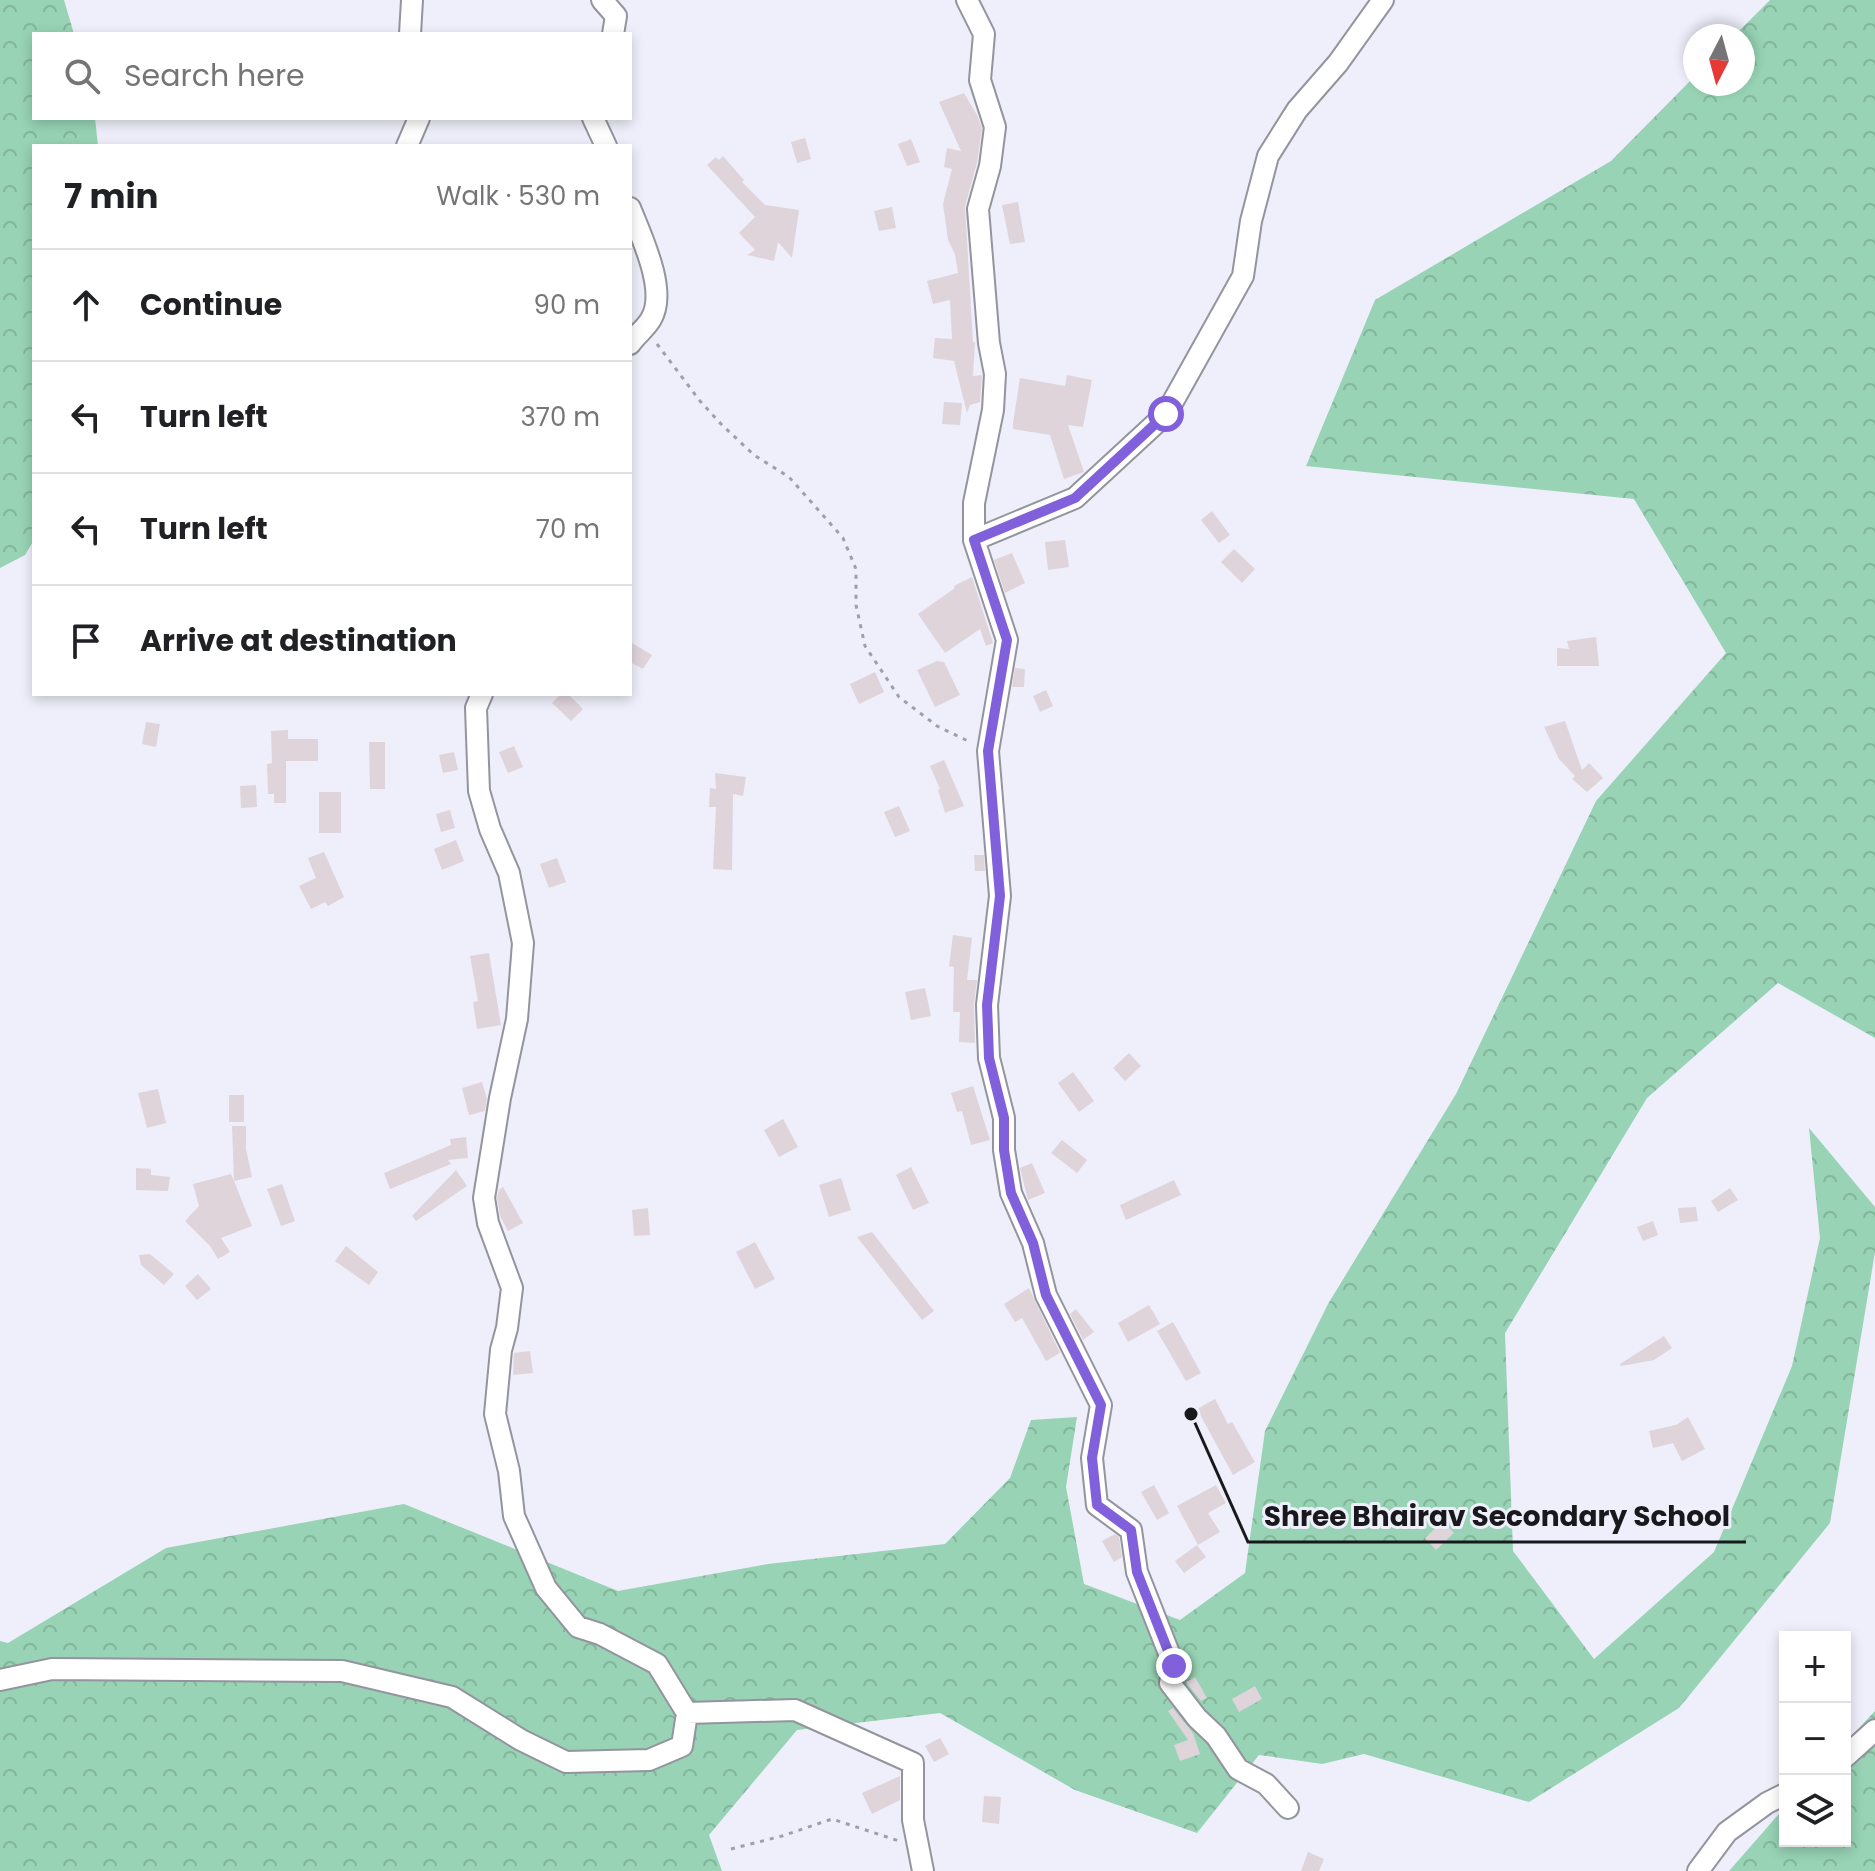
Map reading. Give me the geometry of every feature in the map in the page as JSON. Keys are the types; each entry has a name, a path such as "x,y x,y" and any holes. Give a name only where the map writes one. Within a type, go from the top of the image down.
{"street":[{"path":"410,32 412,0"},
{"path":"602,0 616,16 613,32"},
{"path":"967,0 984,34 980,80 995,127 990,166 978,209 994,386 986,452 974,503 974,540 1007,640 988,751 1000,896 987,1005 989,1058 1004,1118 1004,1150 1011,1193 1033,1243 1046,1295 1101,1405 1092,1458 1097,1505 1131,1530 1137,1572 1174,1666 1170,1683 1197,1718 1216,1736 1238,1769 1266,1784 1288,1808"},
{"path":"974,540 1075,498 1166,414 1243,276 1251,221 1268,156 1297,110 1338,63 1383,0"},
{"path":"408,144 418,120"},
{"path":"594,120 605,144"},
{"path":"632,213 648,250 658,302 651,319 636,336"},
{"path":"0,1680 52,1669 342,1671 452,1697 521,1740 566,1762 649,1760 682,1746 687,1713 657,1664 600,1634 578,1627 546,1588 514,1516 509,1471 495,1414 501,1350 512,1288 488,1223 484,1198 517,1019 523,943 509,873 490,829 479,791 476,708 481,696"},
{"path":"687,1713 795,1710 913,1763 913,1820 923,1871"},
{"path":"1851,1752 1875,1730"},
{"path":"1698,1871 1727,1832 1779,1797"}],"path":[{"path":"636,336 666,352 693,392 721,424 754,455 789,477 843,538 856,569 856,605 865,646 899,697 937,726 988,751"},
{"path":"731,1849 832,1819 904,1843"}],"green space":[{"path":"0,0 64,0 73,32 32,32 32,120 95,120 98,144 32,144 32,543 25,555 0,568"},
{"path":"1770,0 1875,0 1875,1038 1778,983 1647,1098 1505,1333 1513,1551 1594,1659 1714,1552 1792,1366 1820,1238 1809,1128 1875,1207 1875,1252 1830,1523 1679,1708 1529,1802 1364,1754 1322,1764 1259,1755 1197,1833 1075,1790 940,1713 797,1730 709,1835 722,1871 0,1871 0,1641 8,1643 166,1548 404,1504 618,1591 768,1564 945,1544 1010,1478 1031,1420 1077,1417 1066,1487 1084,1584 1180,1620 1245,1573 1265,1431 1328,1304 1456,1094 1596,801 1726,653 1634,499 1306,466 1375,300 1611,161 1683,88 1683,96 1755,96 1755,24 1746,24"},
{"path":"1875,1711 1875,1871 1729,1871 1779,1814 1779,1847 1851,1847 1851,1737"}],"building":[{"path":"964,93 982,128 977,163 965,206 975,342 973,376 982,375 980,402 970,405 967,413 954,361 933,358 935,338 952,339 950,300 933,304 927,281 958,273 955,254 948,240 943,204 952,169 944,167 947,148 961,151 939,102"},
{"path":"805,138 811,159 797,163 791,142"},
{"path":"911,139 920,162 907,166 898,144"},
{"path":"723,156 744,180 742,182 765,205 799,210 792,258 778,242 774,261 747,255 755,250 739,233 755,217 707,165 716,157 719,160"},
{"path":"1018,202 1025,242 1010,244 1002,205"},
{"path":"892,207 896,228 879,231 874,211"},
{"path":"1067,375 1092,380 1083,427 1068,425 1084,472 1064,479 1050,435 1013,429 1013,423 1020,378 1065,386"},
{"path":"944,402 962,403 960,425 942,424"},
{"path":"1212,511 1230,535 1219,543 1201,520"},
{"path":"1065,540 1069,567 1048,570 1045,542"},
{"path":"1234,549 1255,569 1242,583 1221,562"},
{"path":"1012,553 1025,583 1005,593 994,560"},
{"path":"972,577 993,643 986,646 980,629 945,653 918,614 954,586"},
{"path":"1596,637 1599,666 1557,666 1557,648 1569,649 1567,641"},
{"path":"632,643 652,655 643,669 632,663"},
{"path":"937,661 944,662 960,695 935,707 917,670"},
{"path":"1015,668 1025,669 1024,687 1012,687"},
{"path":"875,672 884,692 859,704 850,684"},
{"path":"1046,690 1053,706 1040,712 1033,696"},
{"path":"559,696 570,696 583,709 571,721 552,703"},
{"path":"1565,721 1582,770 1589,763 1603,778 1587,792 1572,779 1575,776 1559,759 1544,727"},
{"path":"146,722 160,724 156,747 142,744"},
{"path":"288,730 288,739 318,739 318,761 286,761 286,803 274,803 274,794 268,794 267,764 272,763 271,731"},
{"path":"369,742 385,742 385,789 370,789"},
{"path":"514,746 523,767 508,773 499,752"},
{"path":"454,752 458,770 443,773 439,755"},
{"path":"944,760 964,806 945,813 940,789 930,766"},
{"path":"715,773 746,777 743,796 733,794 732,870 713,869 716,807 709,807 710,788 716,789"},
{"path":"256,785 257,807 241,808 240,786"},
{"path":"319,792 341,792 341,833 319,833"},
{"path":"899,806 910,831 895,837 884,812"},
{"path":"450,810 455,828 441,832 436,814"},
{"path":"456,840 464,861 442,870 434,849"},
{"path":"324,852 344,897 328,906 325,902 311,909 299,886 316,878 308,858"},
{"path":"974,855 984,855 985,871 975,871"},
{"path":"557,858 566,882 549,888 540,864"},
{"path":"953,935 972,938 967,980 977,980 975,1043 959,1042 960,1012 953,1012 954,967 949,966"},
{"path":"489,953 501,1025 477,1029 473,1002 478,1001 470,956"},
{"path":"925,988 931,1016 911,1020 905,992"},
{"path":"1129,1053 1141,1066 1125,1081 1113,1068"},
{"path":"1073,1072 1094,1101 1079,1112 1058,1083"},
{"path":"482,1082 487,1099 485,1111 469,1115 462,1088"},
{"path":"973,1086 990,1140 971,1145 962,1111 957,1112 951,1093"},
{"path":"158,1089 166,1123 147,1128 138,1093"},
{"path":"229,1095 244,1095 244,1122 229,1122"},
{"path":"783,1119 798,1147 779,1157 764,1130"},
{"path":"232,1126 246,1126 246,1149 252,1177 234,1181"},
{"path":"466,1137 468,1158 448,1160 451,1164 390,1189 384,1173 451,1145 450,1139"},
{"path":"1062,1140 1087,1160 1077,1173 1051,1153"},
{"path":"1032,1163 1045,1193 1028,1200 1020,1168"},
{"path":"911,1167 929,1203 913,1210 896,1175"},
{"path":"136,1168 151,1169 151,1175 170,1177 168,1191 136,1190"},
{"path":"456,1170 467,1186 416,1221 412,1216"},
{"path":"231,1174 252,1226 221,1238 230,1252 218,1259 210,1246 185,1221 199,1206 193,1184"},
{"path":"841,1178 851,1210 829,1217 819,1185"},
{"path":"1174,1180 1181,1195 1126,1220 1120,1205"},
{"path":"282,1184 295,1221 281,1226 267,1189"},
{"path":"503,1187 523,1223 508,1231 500,1216 497,1198"},
{"path":"1730,1188 1738,1200 1718,1212 1711,1201"},
{"path":"1696,1207 1698,1221 1680,1223 1678,1208"},
{"path":"648,1208 650,1235 634,1236 632,1210"},
{"path":"1653,1221 1658,1235 1643,1241 1637,1227"},
{"path":"872,1232 934,1311 922,1320 857,1237"},
{"path":"755,1242 775,1279 755,1289 736,1252"},
{"path":"346,1246 378,1272 369,1285 335,1261"},
{"path":"150,1254 174,1274 164,1285 141,1265 139,1255"},
{"path":"198,1274 211,1289 197,1300 185,1286"},
{"path":"1029,1288 1060,1353 1046,1361 1022,1318 1015,1322 1004,1304"},
{"path":"1149,1305 1160,1324 1128,1342 1118,1323"},
{"path":"1076,1309 1094,1332 1083,1340 1070,1314"},
{"path":"1173,1322 1201,1373 1186,1381 1157,1331"},
{"path":"1664,1336 1672,1348 1654,1360 1621,1366 1620,1364"},
{"path":"530,1351 533,1373 513,1375 514,1353"},
{"path":"1215,1399 1228,1424 1232,1422 1255,1462 1233,1475 1197,1409"},
{"path":"1688,1417 1705,1449 1682,1461 1673,1443 1653,1448 1649,1431 1676,1425"},
{"path":"1154,1485 1169,1513 1157,1520 1141,1492"},
{"path":"1216,1485 1226,1503 1208,1513 1220,1532 1198,1545 1177,1506"},
{"path":"1443,1521 1454,1533 1436,1550 1425,1538"},
{"path":"1115,1534 1119,1537 1122,1557 1114,1562 1102,1541"},
{"path":"1197,1545 1206,1557 1184,1573 1175,1561"},
{"path":"1195,1677 1207,1698 1201,1701 1186,1682"},
{"path":"1255,1686 1262,1699 1239,1712 1232,1699"},
{"path":"1173,1708 1193,1733 1200,1754 1180,1761 1174,1745 1188,1740 1168,1711"},
{"path":"940,1738 949,1754 934,1762 925,1746"},
{"path":"900,1776 900,1800 872,1814 862,1793"},
{"path":"984,1796 1001,1797 999,1824 982,1822"},
{"path":"1308,1852 1324,1859 1319,1871 1301,1871"}],"place":[{"name":"Shree Bhairav Secondary School","path":"1191,1414"}],"route":[{"path":"1166,414 1075,498 974,540 1007,640 988,751 1000,896 987,1005 989,1058 1004,1118 1004,1150 1011,1193 1033,1243 1046,1295 1101,1405 1092,1458 1097,1505 1131,1530 1137,1572 1174,1666"}]}
